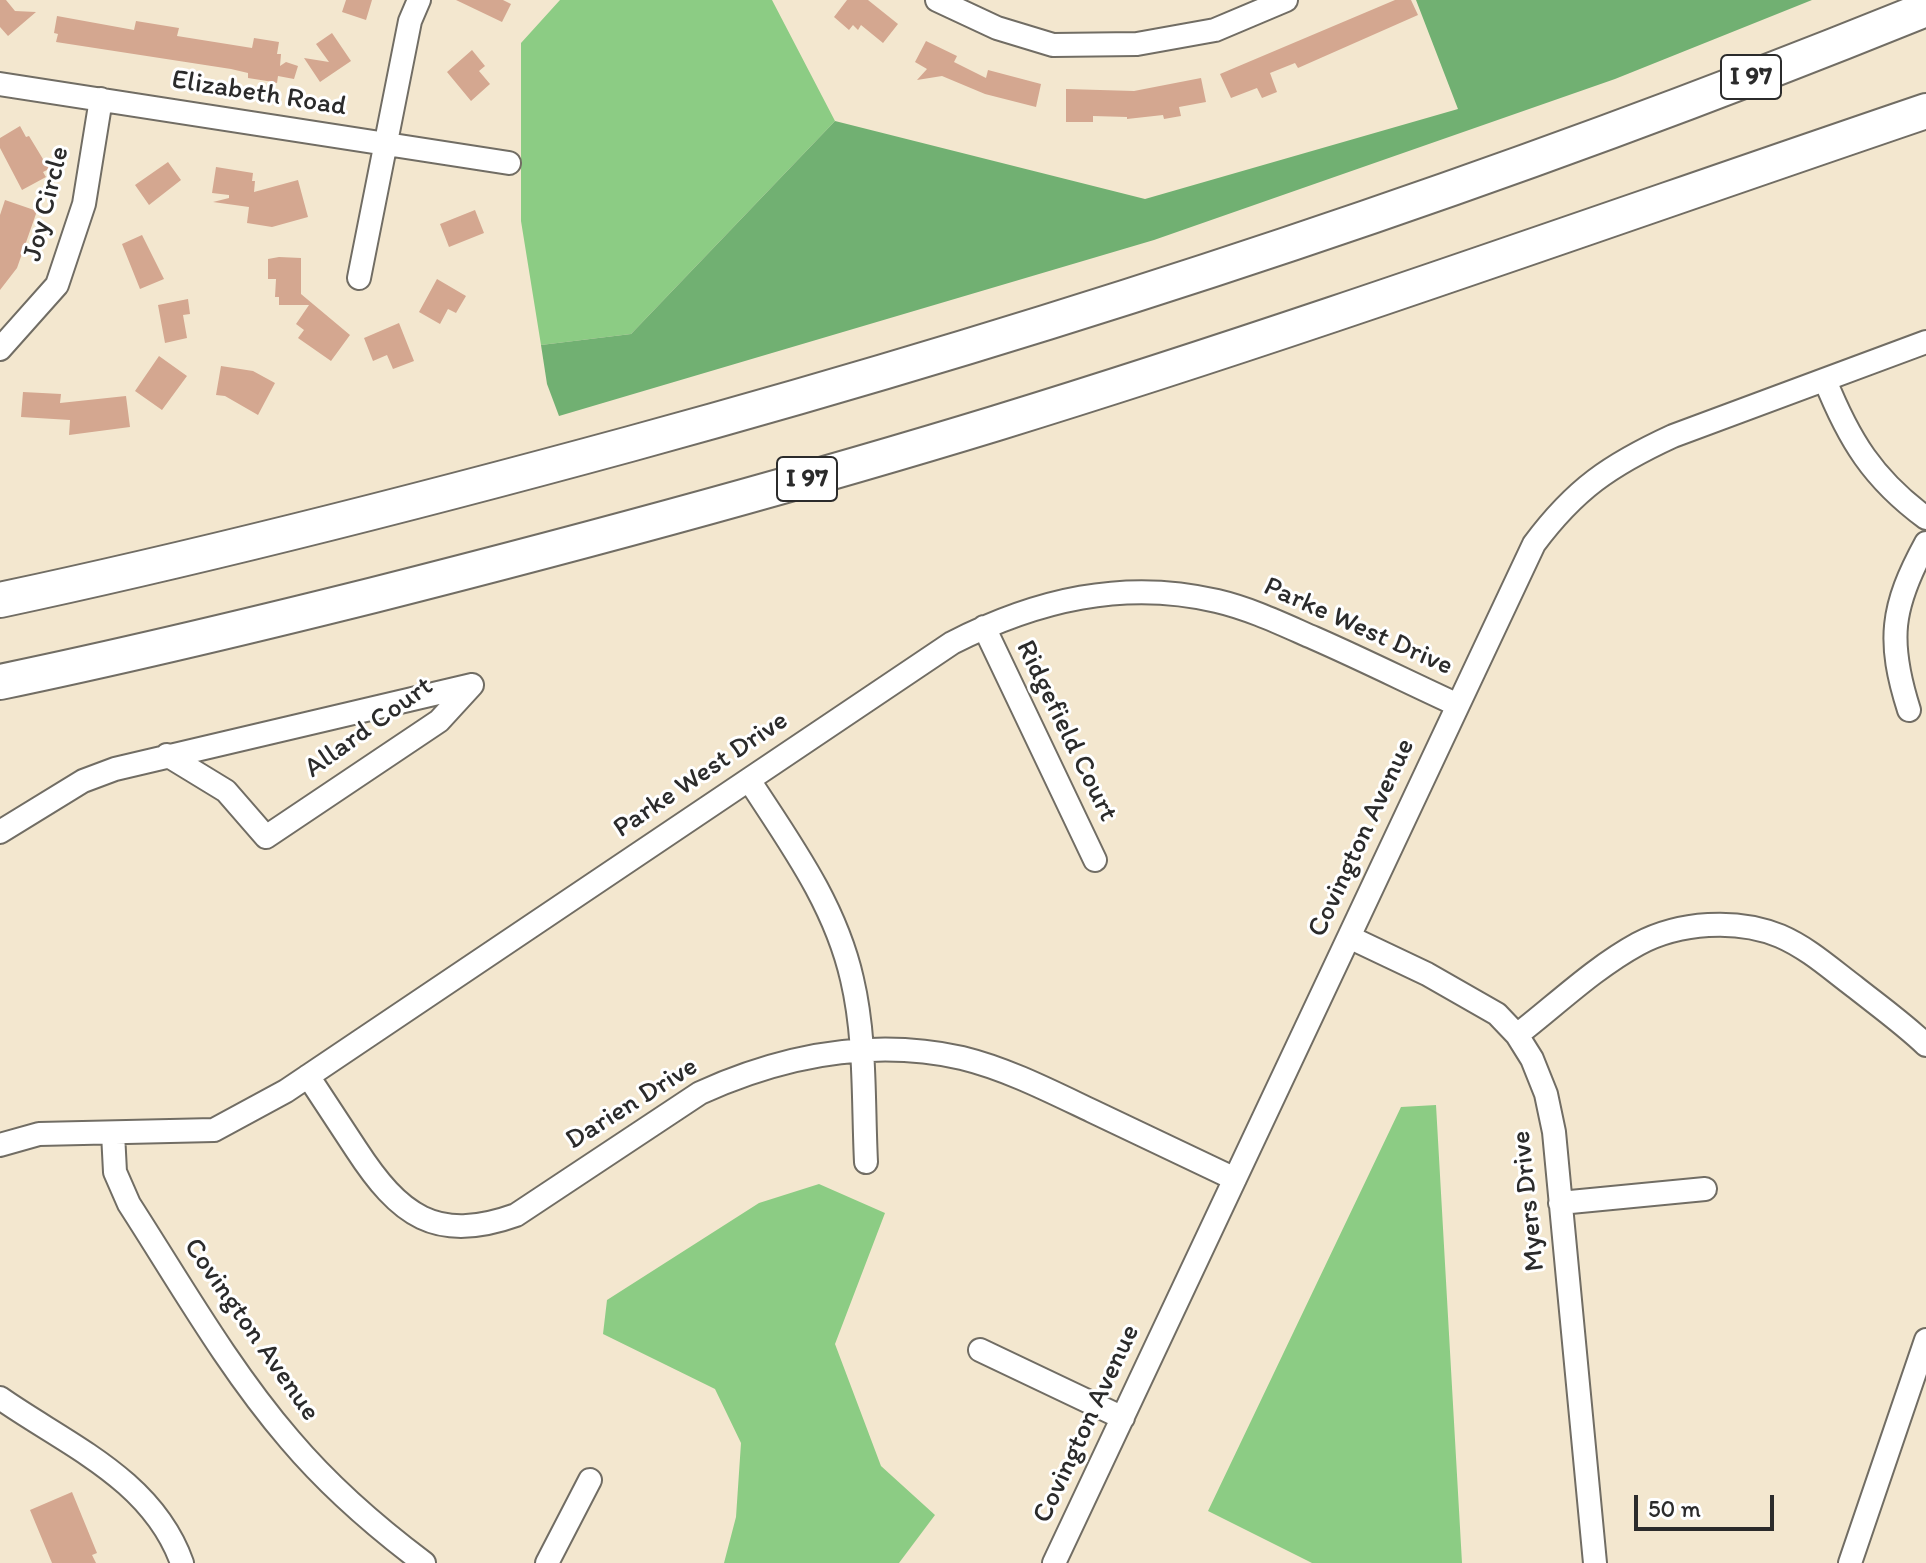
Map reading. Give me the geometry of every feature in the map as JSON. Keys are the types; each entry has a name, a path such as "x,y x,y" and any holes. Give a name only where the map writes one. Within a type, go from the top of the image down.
{"highway":[{"path":"1575,143 1889,0"},
{"name":"I 97","path":"0,600 383,509 773,404 977,344 1208,270 1575,143 1926,9"},
{"name":"I 97","path":"0,682 537,554 776,488 1046,407 1599,222 1926,97"},
{"path":"1599,222 1926,111"}],"street":[{"path":"359,278 388,146 410,21 419,0"},
{"path":"937,0 997,28 1053,45 1137,44 1215,30 1286,0"},
{"name":"Elizabeth Road","path":"0,84 509,163"},
{"name":"Joy Circle","path":"0,349 57,285 84,204 101,99"},
{"name":"Covington Avenue","path":"1054,1563 1534,544 1574,497 1601,473 1636,453 1673,436 1926,342"},
{"path":"1825,380 1856,448 1877,475 1904,502 1926,518"},
{"path":"1909,710 1894,645 1897,613 1904,586 1926,543"},
{"name":"Parke West Drive","path":"0,1145 39,1134 214,1130 286,1091 952,643 1020,612 1073,599 1141,591 1218,601 1261,614 1458,705"},
{"name":"Ridgefield Court","path":"984,627 1095,860"},
{"name":"Allard Court","path":"0,832 83,781 115,769 167,755 472,685 439,721 266,837 226,791 167,755"},
{"path":"749,780 824,900 852,979 860,1050 866,1162"},
{"path":"1517,1035 1613,959 1642,942 1669,932 1737,925 1778,935 1803,948 1909,1028 1926,1045"},
{"name":"Myers Drive","path":"1349,937 1427,974 1497,1014 1517,1035 1532,1059 1546,1094 1554,1132 1595,1563"},
{"name":"Darien Drive","path":"308,1076 376,1180 395,1201 438,1224 461,1227 488,1225 516,1215 700,1093 732,1078 797,1059 860,1050 924,1052 961,1058 1002,1071 1235,1179"},
{"name":"Covington Avenue","path":"113,1133 115,1172 129,1204 262,1404 290,1441 349,1500 424,1563"},
{"path":"1560,1203 1705,1189"},
{"path":"1850,1563 1926,1340"},
{"path":"980,1350 1123,1418"},
{"path":"0,1398 108,1466 152,1510 182,1563"},
{"path":"547,1563 590,1480"}],"green space":[{"path":"560,0 772,0 835,121 631,334 541,345 521,221 521,43"},
{"path":"1416,0 1812,0 1615,79 1154,240 559,416 547,384 541,345 631,334 835,121 1145,199 1458,109"},
{"path":"1436,1105 1462,1563 1312,1563 1208,1511 1401,1107"},
{"path":"819,1184 885,1213 835,1344 881,1466 935,1515 899,1563 724,1563 736,1517 741,1443 715,1389 603,1334 607,1300 759,1203"}],"building":[{"path":"0,0 6,0 15,11 36,12 8,36 0,27"},
{"path":"346,0 372,0 366,20 342,12"},
{"path":"456,0 503,0 511,4 502,22"},
{"path":"847,0 868,0 898,24 883,43 861,25 858,30 853,25 849,30 834,17"},
{"path":"1395,0 1411,0 1418,15 1298,68 1295,63 1270,73 1277,92 1262,98 1257,88 1231,98 1220,74"},
{"path":"57,16 134,30 136,21 179,28 177,36 252,48 254,38 279,42 277,54 281,54 280,66 286,62 298,66 294,79 278,76 277,83 248,78 248,73 231,69 56,42"},
{"path":"332,33 351,61 320,82 304,58 329,62 316,44"},
{"path":"926,41 957,56 954,62 986,78 988,70 1041,84 1036,107 985,94 942,76 917,80 927,69 915,62"},
{"path":"472,50 485,66 479,71 490,84 471,101 447,72"},
{"path":"1201,78 1206,102 1179,107 1181,116 1127,119 1093,116 1093,122 1066,122 1066,89 1134,91"},
{"path":"20,126 49,169 43,172 46,177 22,190 0,148 0,138"},
{"path":"168,162 181,180 149,205 135,185"},
{"path":"216,167 253,173 254,192 298,180 308,217 272,227 247,223 249,207 213,202 229,198 229,195 212,193"},
{"path":"5,200 37,211 17,268 0,290 0,215"},
{"path":"475,210 484,233 449,247 440,224"},
{"path":"142,235 164,279 140,289 122,244"},
{"path":"301,258 301,294 350,335 331,361 298,338 304,330 296,324 309,305 279,305 279,297 275,297 276,279 268,279 268,259"},
{"path":"437,279 466,296 456,313 448,309 440,324 419,312"},
{"path":"188,299 190,314 183,315 187,338 165,343 158,305"},
{"path":"399,323 414,361 393,369 387,355 373,361 364,338"},
{"path":"159,356 187,376 162,410 135,391"},
{"path":"221,366 253,371 275,383 258,415 225,396 216,395"},
{"path":"23,392 61,394 60,403 126,396 130,427 69,435 70,420 21,417"},
{"path":"72,1492 97,1553 92,1555 96,1563 52,1563 30,1510"}]}
